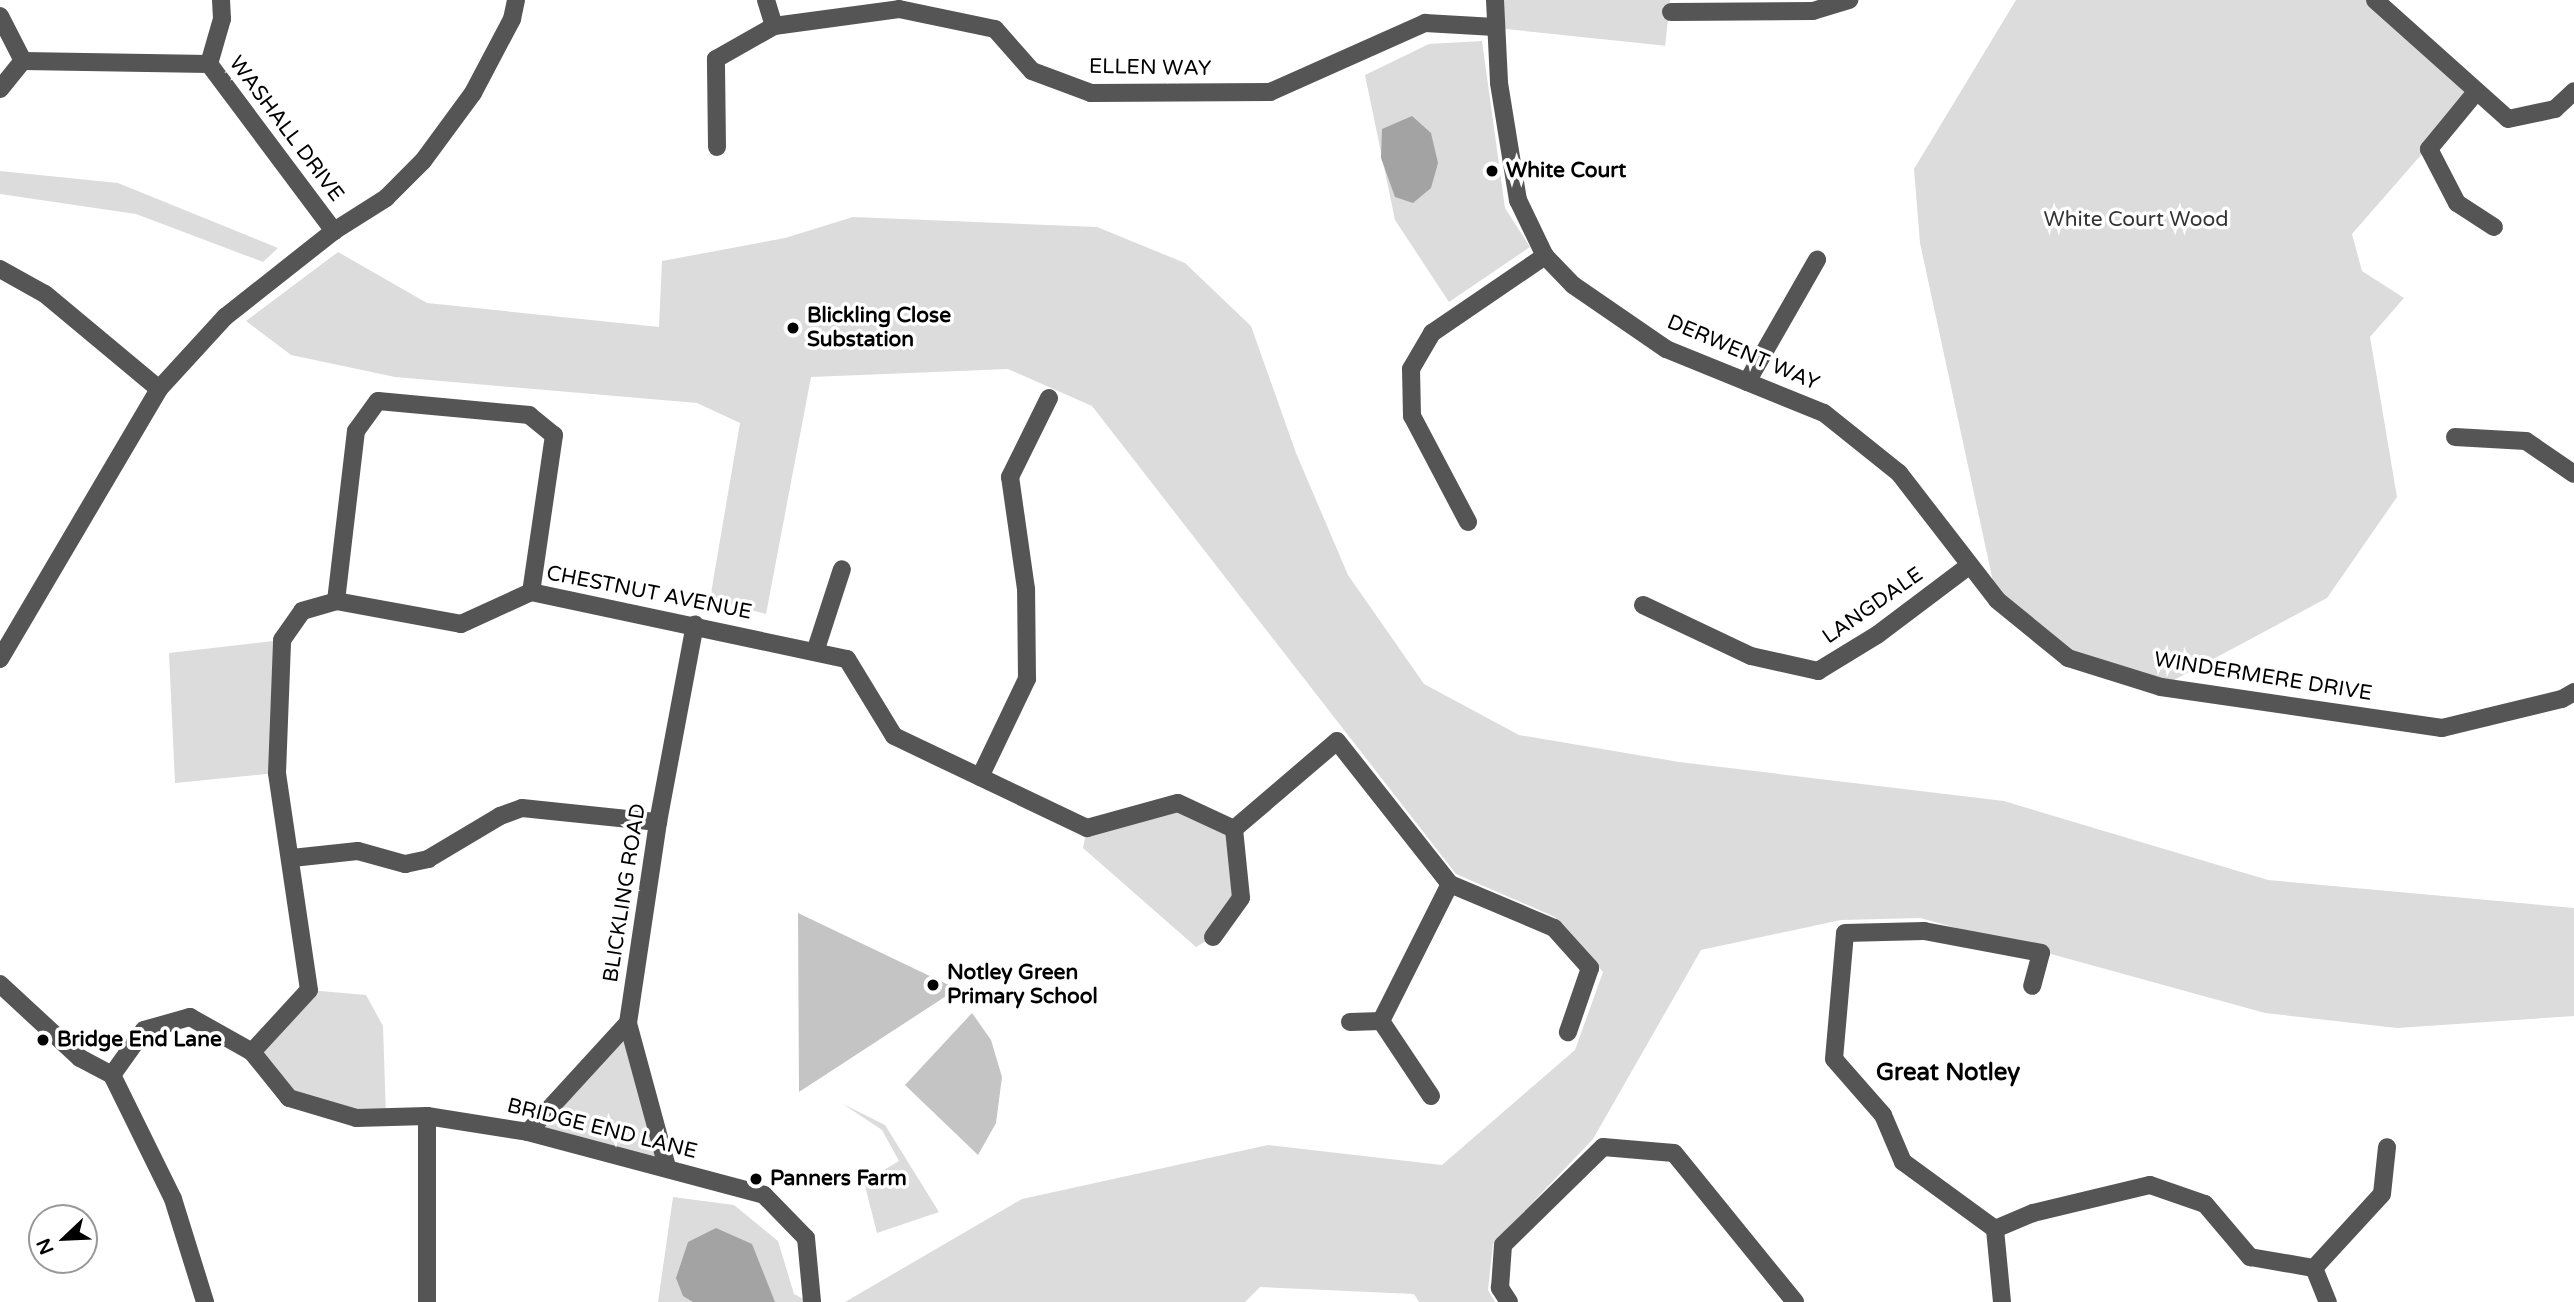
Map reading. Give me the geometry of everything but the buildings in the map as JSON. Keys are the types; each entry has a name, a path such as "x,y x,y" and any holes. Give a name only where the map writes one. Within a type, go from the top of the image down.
{"street":[{"path":"209,64 222,19 221,0"},
{"path":"2,649 159,389 225,317 334,231 386,198 423,161 473,93 512,19 516,0"},
{"path":"766,0 774,26"},
{"name":"DERWENT WAY","path":"1495,0 1495,27 1518,200 1545,256 1573,285 1665,349 1824,413 1899,473"},
{"path":"1671,12 1813,11 1849,0"},
{"path":"2375,0 2508,119 2555,110 2574,91"},
{"name":"ELLEN WAY","path":"717,147 716,59 774,26 899,9 995,29 1032,71 1091,93 1270,92 1425,23 1495,27"},
{"path":"0,16 23,61 0,89"},
{"name":"WASHALL DRIVE","path":"23,61 209,64 334,231"},
{"path":"2476,92 2429,149 2457,204 2494,227"},
{"path":"1468,522 1412,416 1411,369 1432,333 1545,256"},
{"path":"1747,382 1817,260"},
{"path":"0,269 45,294 159,389"},
{"path":"980,777 1027,679 1026,589 1010,477 1049,398"},
{"path":"336,601 356,431 378,401 529,415 554,436 531,592"},
{"path":"2455,437 2526,441 2574,474"},
{"name":"WINDERMERE DRIVE","path":"1899,473 1997,600 2068,658 2161,687 2442,728 2562,699 2574,692"},
{"name":"LANGDALE","path":"1643,605 1751,656 1818,671 1877,635 1970,565"},
{"path":"815,652 842,569"},
{"name":"CHESTNUT AVENUE","path":"252,1052 309,990 292,858 277,773 282,640 302,611 336,601 461,624 531,592 695,624 848,659 894,736 1087,828 1178,803 1234,829"},
{"name":"BLICKLING ROAD","path":"667,1167 628,1023 658,822 695,624"},
{"path":"1213,937 1241,898 1234,829 1337,741 1450,884 1553,928 1590,968 1567,1032"},
{"path":"292,858 358,851 405,864 428,859 500,816 522,808 658,822"},
{"path":"1381,1021 1450,884"},
{"path":"2002,1302 1995,1229 1903,1162 1883,1115 1834,1059 1845,933 1924,931 2040,953 2032,986"},
{"path":"0,984 80,1058 112,1074 173,1199 205,1302"},
{"name":"BRIDGE END LANE","path":"112,1074 144,1030 190,1017 252,1052 289,1098 356,1118 427,1116 528,1132 764,1195 806,1238 812,1301"},
{"path":"1350,1021 1381,1021"},
{"path":"1381,1021 1431,1096"},
{"path":"528,1132 628,1023"},
{"path":"427,1116 427,1302"},
{"path":"1508,1302 1500,1288 1503,1245 1603,1147 1674,1153 1795,1302"},
{"path":"2315,1268 2382,1194 2387,1147"},
{"path":"1995,1229 2032,1213 2150,1185 2205,1204 2250,1256 2315,1268"},
{"path":"2315,1268 2328,1302"}],"green space":[{"path":"1494,0 1670,0 1665,46 1491,27"},
{"name":"White Court Wood","path":"2016,0 2375,0 2476,92 2352,234 2362,271 2404,298 2370,337 2397,497 2327,598 2161,687 2068,658 1997,600 1920,243 1914,169"},
{"path":"1482,41 1505,208 1530,247 1449,302 1395,220 1365,75 1429,44"},
{"path":"0,171 118,183 278,248 263,262 136,214 0,194"},
{"path":"853,217 1097,227 1185,263 1251,326 1296,453 1348,575 1424,684 1519,735 1679,762 2004,801 2268,880 2574,908 2574,1016 2397,1028 2265,1013 1920,918 1841,920 1701,950 1593,1139 1493,1244 1488,1290 1495,1302 1419,1302 1414,1294 1260,1287 1245,1302 845,1302 1022,1199 1268,1145 1442,1165 1575,1050 1603,972 1555,917 1456,874 1092,406 1008,369 811,377 766,614 710,599 740,423 697,403 395,377 291,355 246,321 338,252 427,303 659,327 662,261 785,238"},
{"path":"282,640 277,773 175,783 169,653"},
{"path":"1178,803 1234,829 1241,898 1213,937 1196,947 1083,848 1087,828"},
{"path":"309,990 366,995 383,1026 386,1116 289,1098 252,1052"},
{"path":"628,1023 667,1167 528,1132"},
{"path":"843,1104 885,1125 939,1212 877,1233 864,1182 899,1161 882,1130"},
{"path":"673,1197 734,1205 778,1241 794,1294 809,1302 658,1302"}],"shaded area":[{"path":"1412,116 1431,133 1438,163 1431,188 1413,203 1395,197 1381,158 1382,129"},
{"path":"716,1228 752,1244 775,1302 693,1302 683,1296 676,1278 688,1242"}],"place":[{"name":"White Court","path":"1492,171"},
{"name":"Blickling Close Substation","path":"793,328"},
{"name":"Notley Green Primary School","path":"933,985"},
{"name":"Bridge End Lane","path":"43,1040"},
{"name":"Panners Farm","path":"756,1179"}],"district":[{"name":"Great Notley","path":"1948,1073"}]}
